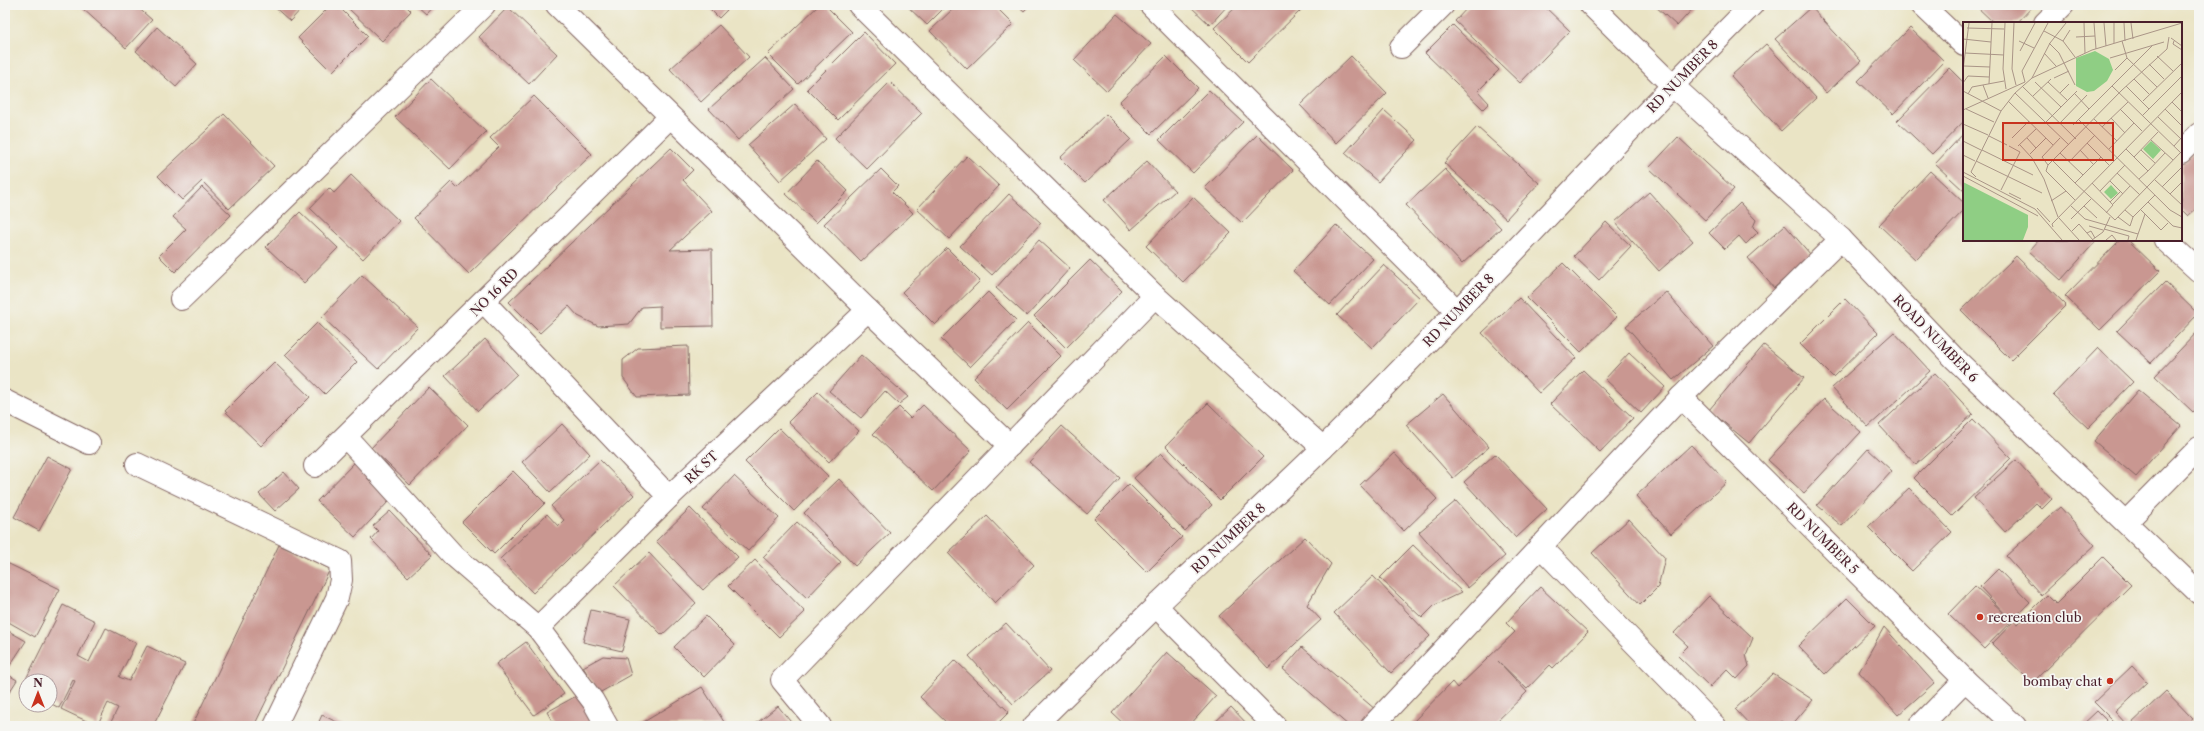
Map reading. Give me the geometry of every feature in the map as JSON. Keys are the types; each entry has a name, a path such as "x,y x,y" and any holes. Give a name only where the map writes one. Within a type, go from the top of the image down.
{"street":[{"path":"181,299 484,5"},
{"path":"556,5 868,310 1010,446"},
{"path":"859,5 1155,296 1323,448"},
{"path":"1151,5 1458,311"},
{"path":"1401,47 1443,5"},
{"name":"ROAD NUMBER 6","path":"1591,5 1672,85 1841,239 1954,358 2199,593"},
{"name":"RD NUMBER 8","path":"1034,726 1156,606 1323,448 1458,311 1672,85 1752,5"},
{"path":"1922,5 1963,44"},
{"path":"2046,22 2063,5"},
{"name":"NO 16 RD","path":"315,466 484,302 670,117"},
{"path":"2182,151 2199,134"},
{"path":"1372,726 1681,397 1841,239"},
{"path":"2166,241 2199,271"},
{"path":"820,726 782,680 1155,296"},
{"path":"484,302 670,497"},
{"name":"RK ST","path":"538,628 670,497 868,310"},
{"name":"RD NUMBER 5","path":"1681,397 1965,680 2015,726"},
{"path":"5,401 89,443"},
{"path":"346,437 453,555 538,628 593,701 607,726"},
{"path":"2126,522 2199,448"},
{"path":"137,464 340,561 341,580 337,598 275,726"},
{"path":"1540,546 1715,726"},
{"path":"1156,606 1275,726"},
{"path":"1920,726 1965,680"}],"building":[{"path":"85,5 135,5 152,20 126,48 82,8"},
{"path":"272,5 305,5 290,21"},
{"path":"331,5 337,5 368,36 332,72 298,38"},
{"path":"345,5 405,5 411,11 382,41"},
{"path":"416,5 434,5 426,14"},
{"path":"706,5 732,5 719,18"},
{"path":"819,5 825,5 852,32 798,84 768,54"},
{"path":"906,5 947,5 927,25"},
{"path":"957,5 994,5 1013,24 967,69 930,31"},
{"path":"1017,5 1030,5 1024,11"},
{"path":"1189,5 1228,5 1210,25"},
{"path":"1238,5 1297,5 1302,9 1248,62 1214,28"},
{"path":"1470,5 1543,5 1570,31 1520,83 1455,21"},
{"path":"1654,5 1696,5 1677,26"},
{"path":"1975,5 2034,5 2018,22 1993,22"},
{"path":"508,7 557,54 529,84 479,37"},
{"path":"1811,7 1861,61 1826,93 1775,39"},
{"path":"1117,14 1151,44 1107,91 1074,60"},
{"path":"719,25 749,57 701,102 670,69"},
{"path":"1453,25 1499,70 1478,91 1489,103 1483,109 1425,53"},
{"path":"157,27 197,64 176,87 136,51"},
{"path":"1910,28 1944,61 1893,114 1858,81"},
{"path":"864,32 895,64 838,120 807,89"},
{"path":"1766,44 1816,98 1781,131 1731,76"},
{"path":"1166,56 1198,88 1151,134 1119,102"},
{"path":"1351,56 1387,93 1336,143 1300,105"},
{"path":"765,58 794,89 738,140 709,109"},
{"path":"1949,68 1963,82 1963,122 1932,154 1897,121"},
{"path":"431,79 486,132 450,169 395,117"},
{"path":"890,82 922,113 867,169 835,138"},
{"path":"1209,90 1243,122 1193,173 1159,140"},
{"path":"534,96 592,154 469,274 414,218 451,182 457,188 499,147 490,138"},
{"path":"795,104 826,139 780,181 748,145"},
{"path":"1384,110 1417,140 1378,182 1345,153"},
{"path":"224,114 274,166 229,209 202,181 182,200 158,176"},
{"path":"1106,114 1131,139 1085,183 1060,158"},
{"path":"1477,127 1539,183 1506,219 1444,163"},
{"path":"1963,134 1963,190 1935,164"},
{"path":"1257,135 1293,170 1242,223 1205,188"},
{"path":"1678,137 1734,189 1705,220 1649,168"},
{"path":"2199,147 2199,206 2188,216 2182,210 2182,164"},
{"path":"671,148 693,170 683,180 712,211 670,250 712,249 713,326 660,327 660,306 642,307 629,324 598,326 578,316 569,306 540,333 509,302"},
{"path":"967,156 999,186 949,239 917,209"},
{"path":"817,161 848,191 816,223 786,194"},
{"path":"1147,161 1175,191 1131,230 1104,200"},
{"path":"881,169 898,186 892,192 913,213 861,262 824,224"},
{"path":"1445,169 1501,228 1462,264 1406,205"},
{"path":"1930,171 1963,202 1963,211 1916,260 1879,225"},
{"path":"351,175 399,221 363,259 310,208 329,188 334,193"},
{"path":"202,187 231,215 175,272 159,256 186,229 173,217"},
{"path":"1649,192 1693,241 1659,271 1615,222"},
{"path":"1009,194 1041,223 992,275 960,246"},
{"path":"1193,197 1231,233 1183,282 1146,246"},
{"path":"1740,203 1756,220 1753,227 1758,232 1746,244 1739,236 1725,249 1709,233"},
{"path":"300,212 338,248 304,283 266,247"},
{"path":"1606,222 1631,246 1599,280 1574,256"},
{"path":"1336,225 1373,259 1330,305 1293,271"},
{"path":"1785,225 1811,255 1774,288 1748,258"},
{"path":"1039,240 1070,268 1027,316 996,288"},
{"path":"2038,241 2096,241 2061,280 2029,251"},
{"path":"2119,241 2129,241 2160,271 2100,330 2065,296"},
{"path":"947,248 980,281 935,325 902,292"},
{"path":"2016,256 2066,305 2011,360 1961,310"},
{"path":"1090,260 1122,291 1066,348 1034,316"},
{"path":"1563,263 1617,317 1581,352 1527,298"},
{"path":"1384,265 1420,298 1372,348 1337,315"},
{"path":"362,275 418,327 378,369 322,317"},
{"path":"2165,282 2198,314 2151,363 2117,331"},
{"path":"988,292 1016,320 970,367 941,339"},
{"path":"1666,292 1713,346 1673,380 1626,326"},
{"path":"1519,298 1576,358 1539,393 1482,333"},
{"path":"1845,299 1878,333 1833,377 1800,344"},
{"path":"317,323 357,362 325,394 285,355"},
{"path":"1028,323 1061,356 1007,410 974,378"},
{"path":"2199,330 2199,406 2193,412 2155,376"},
{"path":"1894,332 1930,371 1868,427 1832,388"},
{"path":"485,339 517,374 478,411 445,376"},
{"path":"1764,345 1804,378 1749,443 1709,410"},
{"path":"688,346 689,395 637,397 623,378 623,360 638,348"},
{"path":"2098,348 2133,382 2088,428 2053,395"},
{"path":"1629,353 1665,387 1641,413 1605,379"},
{"path":"861,355 908,397 899,404 885,391 861,418 829,391"},
{"path":"274,362 310,397 261,446 225,411"},
{"path":"1583,370 1633,418 1600,452 1550,404"},
{"path":"1935,373 1973,414 1916,465 1879,425"},
{"path":"429,387 468,425 410,485 371,448"},
{"path":"2138,390 2181,426 2136,477 2094,441"},
{"path":"818,392 859,431 829,462 788,422"},
{"path":"1443,394 1489,447 1453,478 1406,425"},
{"path":"1824,399 1861,432 1804,493 1768,460"},
{"path":"1208,403 1263,457 1220,500 1166,446"},
{"path":"923,405 971,451 933,491 873,434 899,407 910,418"},
{"path":"1973,419 2011,458 1952,516 1914,478"},
{"path":"562,424 590,454 550,492 522,462"},
{"path":"1062,426 1120,478 1087,514 1029,462"},
{"path":"779,428 828,476 794,511 745,462"},
{"path":"1691,445 1727,482 1671,534 1636,496"},
{"path":"1868,449 1892,471 1842,526 1817,505"},
{"path":"1161,453 1212,505 1185,531 1134,478"},
{"path":"1394,453 1437,499 1404,531 1360,485"},
{"path":"1495,454 1547,509 1516,538 1464,482"},
{"path":"47,456 72,469 39,531 14,517"},
{"path":"600,460 634,495 533,593 500,559 547,514 558,526 564,520 551,506"},
{"path":"2016,460 2052,499 2042,509 2036,503 2005,532 1974,498"},
{"path":"356,461 370,474 367,478 390,500 355,537 317,501"},
{"path":"513,471 545,503 494,554 462,522"},
{"path":"284,472 299,489 275,511 259,494"},
{"path":"734,476 779,518 748,551 703,509"},
{"path":"839,479 890,533 855,566 804,513"},
{"path":"1129,484 1182,537 1147,572 1094,519"},
{"path":"1909,488 1952,532 1912,571 1868,527"},
{"path":"1456,501 1505,556 1468,588 1419,532"},
{"path":"2060,507 2095,545 2041,595 2006,556"},
{"path":"690,508 738,557 703,590 656,541"},
{"path":"390,511 432,555 408,577 371,539 378,531 373,526"},
{"path":"987,516 1034,565 995,603 948,553"},
{"path":"1629,519 1665,558 1658,587 1640,605 1592,553"},
{"path":"797,522 841,562 807,598 763,557"},
{"path":"1305,537 1331,564 1307,605 1321,620 1268,669 1219,616"},
{"path":"279,545 330,569 254,726 192,726"},
{"path":"1413,545 1462,592 1435,605 1422,618 1380,578"},
{"path":"649,553 696,603 662,635 614,586"},
{"path":"2103,557 2131,585 2032,683 1992,644 2014,621 2018,624 2047,595 2056,604"},
{"path":"755,560 805,612 779,637 728,586"},
{"path":"5,562 60,589 35,637 5,620"},
{"name":"recreation club","path":"1998,569 2030,602 1984,649 1948,614 1975,586 2006,615 1980,587"},
{"path":"1373,576 1430,636 1391,673 1334,613"},
{"path":"1540,587 1588,632 1553,668 1550,665 1527,689 1498,661 1527,692 1492,726 1409,726 1452,682 1457,688 1515,632 1506,623"},
{"path":"1709,596 1753,638 1746,655 1749,666 1737,679 1727,669 1710,687 1678,656 1688,646 1674,633"},
{"path":"1847,598 1875,626 1825,674 1798,646"},
{"path":"63,605 95,621 78,656 89,662 106,628 136,643 119,677 129,681 147,646 185,664 153,726 109,726 118,708 108,703 97,726 61,709 75,681 73,680 59,708 58,673 29,673"},
{"path":"591,610 630,619 622,651 583,642"},
{"path":"706,616 735,645 704,677 674,647"},
{"path":"1006,623 1050,671 1013,704 969,656"},
{"path":"1884,627 1934,683 1898,715 1859,672"},
{"path":"5,629 26,641 5,673"},
{"path":"526,642 564,694 534,715 496,664"},
{"path":"1302,647 1376,710 1362,726 1349,726 1283,669"},
{"path":"1167,652 1216,696 1189,726 1126,726 1112,713"},
{"path":"603,656 626,658 631,675 599,693 583,667"},
{"path":"955,660 1009,712 995,726 950,726 920,697"},
{"path":"2132,666 2147,682 2115,712 2128,726 2118,726 2094,702"},
{"path":"5,673 17,680 5,699"},
{"path":"1773,674 1813,700 1791,726 1786,726 1782,721 1778,726 1751,726 1735,709"},
{"path":"702,687 726,725 637,726"},
{"path":"2166,691 2193,719 2185,726 2129,726"},
{"path":"580,694 598,726 555,726 547,712"},
{"path":"778,706 794,726 753,726"},
{"path":"1231,707 1249,726 1211,726"},
{"path":"2097,711 2112,726 2081,726"},
{"path":"322,715 345,726 317,726"}],"place":[{"name":"recreation club","path":"1980,617"},
{"name":"bombay chat","path":"2110,681"}]}
